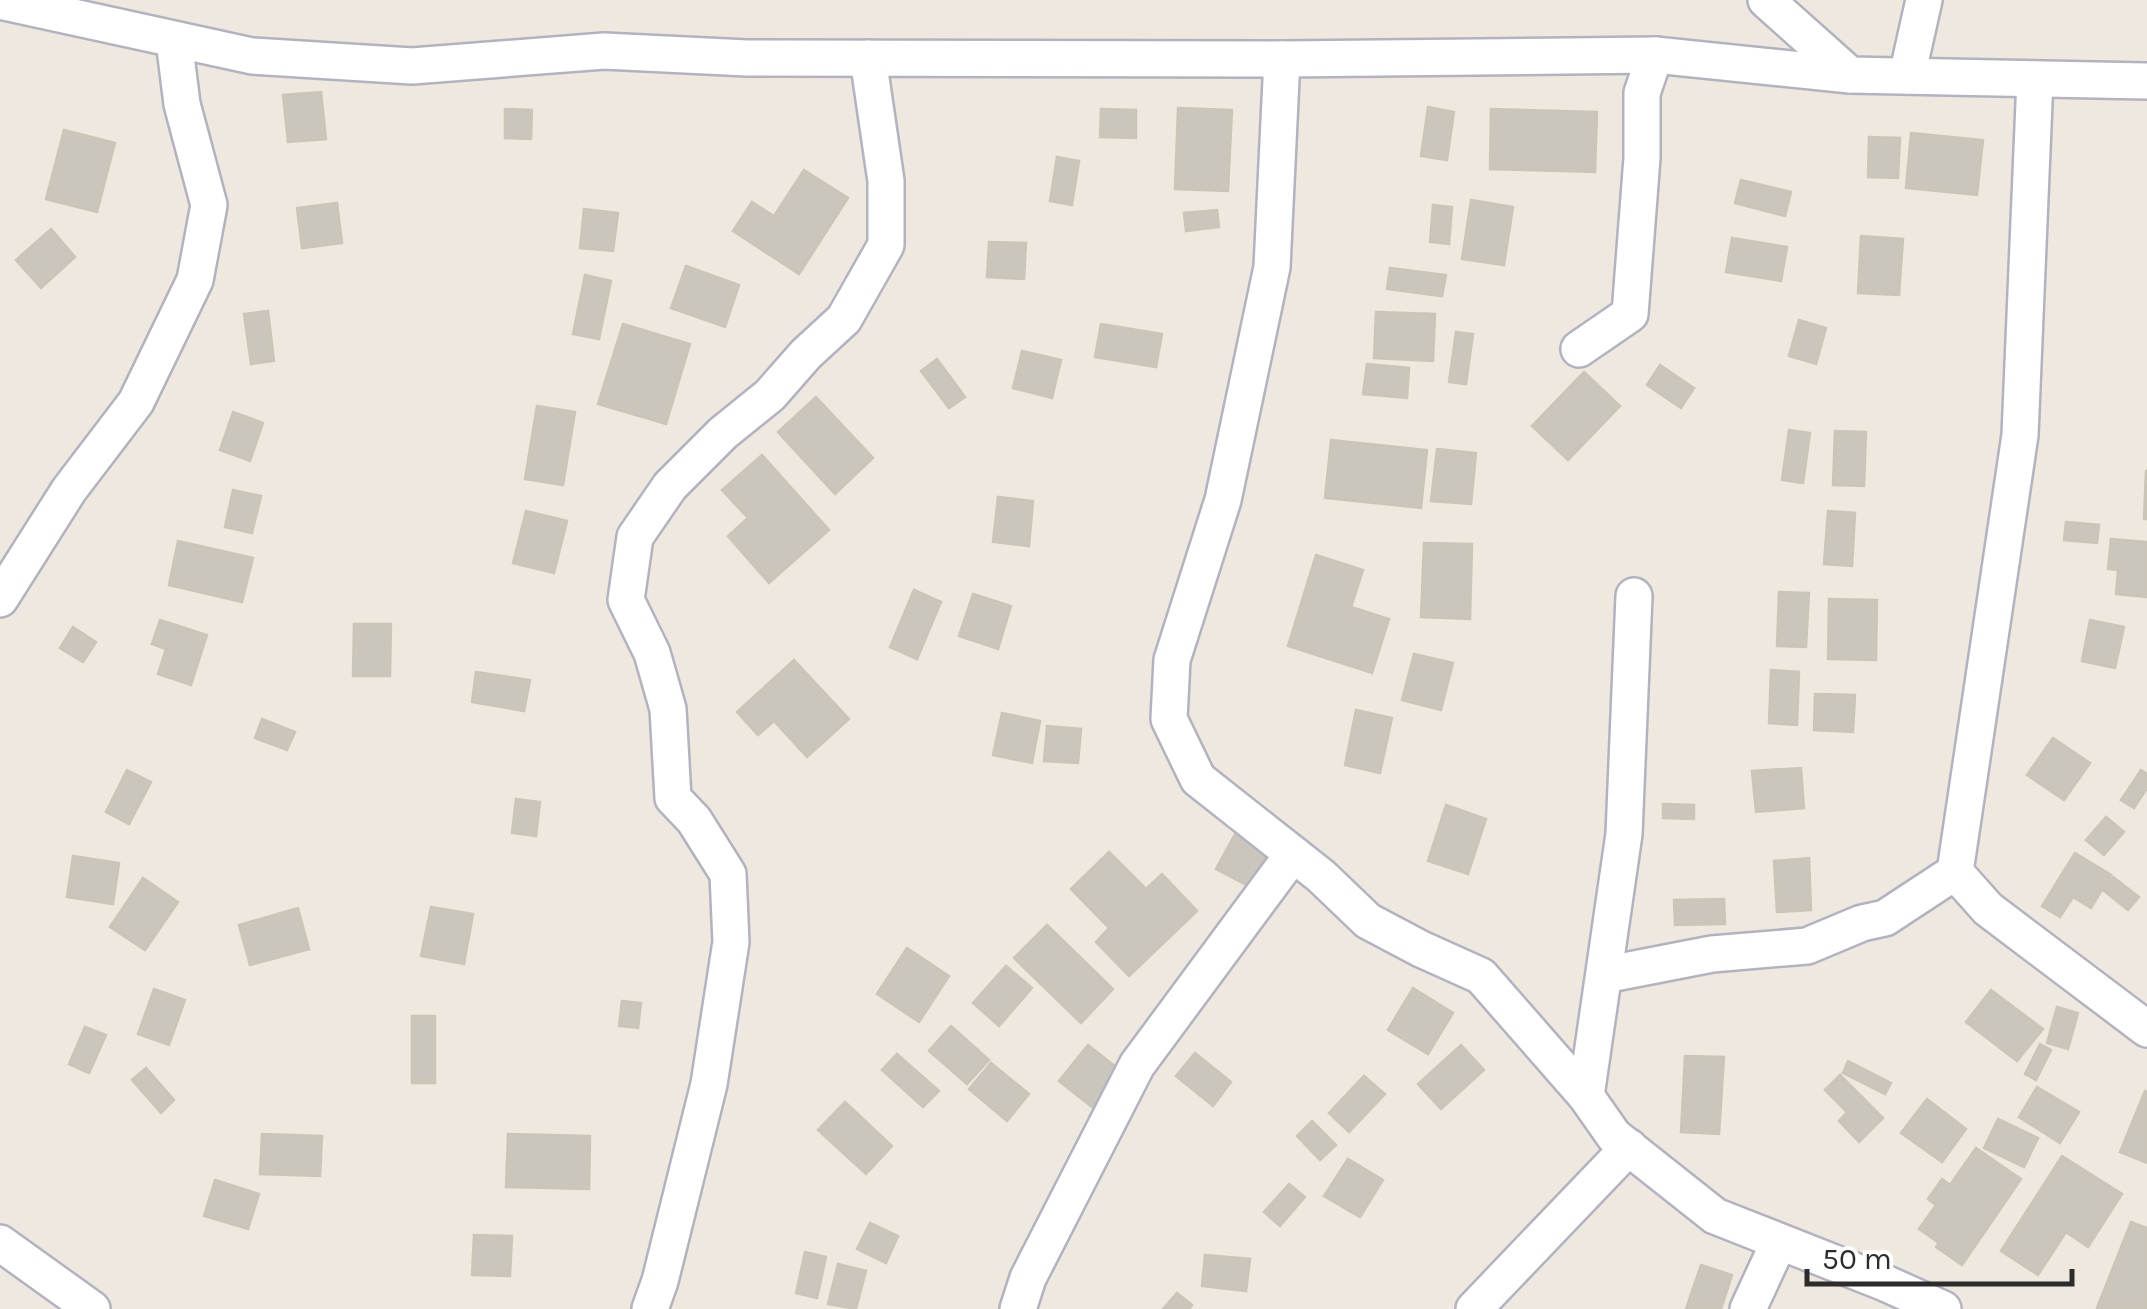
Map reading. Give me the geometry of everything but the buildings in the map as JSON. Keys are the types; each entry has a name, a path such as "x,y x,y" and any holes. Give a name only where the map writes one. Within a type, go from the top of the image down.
{"street":[{"path":"1766,0 1850,75"},
{"path":"1908,76 1924,0"},
{"path":"0,1 252,56 412,66 604,52 747,58 1655,55 1850,75 2147,81"},
{"path":"0,599 68,490 136,402 195,280 208,204 182,104 174,40"},
{"path":"1579,350 1630,314 1642,158 1642,93 1655,55"},
{"path":"650,1309 710,1084 732,942 728,874 694,820 673,798 668,709 652,653 626,600 635,537 670,486 723,433 770,395 806,354 844,320 886,245 886,181 868,58"},
{"path":"1282,58 1272,267 1222,500 1172,660 1169,719 1198,779 1321,876 1368,921 1480,976 1586,1096 1614,1136 1716,1216 1944,1309"},
{"path":"1604,975 1712,954 1807,946 1862,923 1886,918 1955,872 2020,435 2035,78"},
{"path":"1586,1096 1624,834 1634,596"},
{"path":"1018,1309 1028,1278 1137,1065 1293,854"},
{"path":"1955,872 1988,909 2147,1030"},
{"path":"1474,1309 1629,1147"},
{"path":"1748,1309 1779,1242"},
{"path":"0,1243 92,1309"}]}
